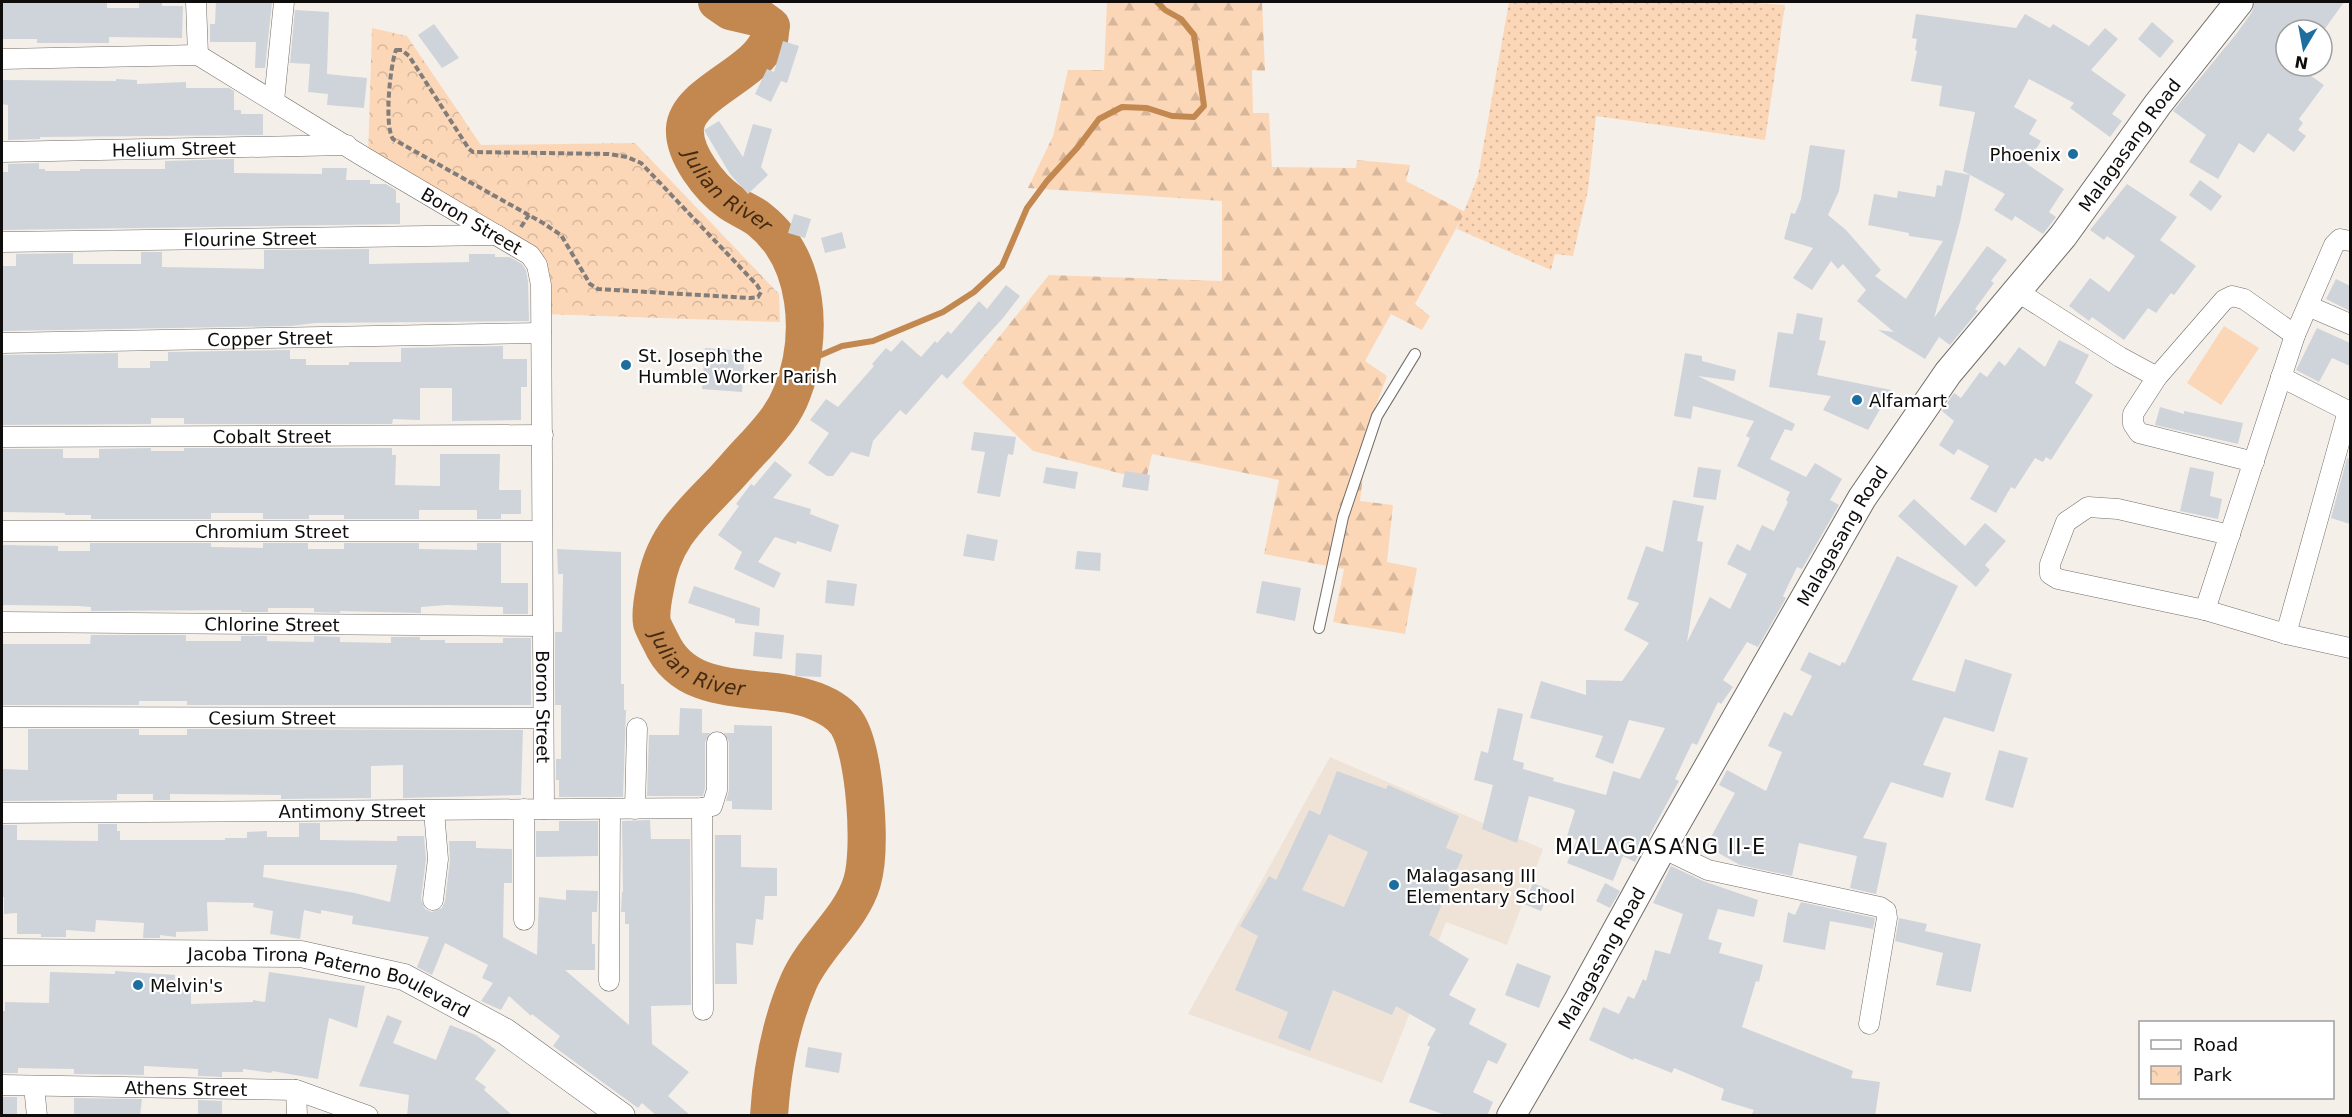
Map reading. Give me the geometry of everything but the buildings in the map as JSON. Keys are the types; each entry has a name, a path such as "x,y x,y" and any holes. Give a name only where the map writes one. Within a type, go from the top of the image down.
{"main road":[{"name":"Malagasang Road","path":"1510,1116 1579,999 1662,848 1862,498 1948,373 2063,236 2158,104 2239,2"}],"street":[{"path":"2,59 198,55 196,2"},
{"path":"274,101 284,2"},
{"name":"Boron Street","path":"198,55 530,255 537,265 541,285 543,435 542,718 524,920"},
{"name":"Helium Street","path":"2,152 347,145"},
{"name":"Flourine Street","path":"2,242 497,235"},
{"path":"2205,610 2295,335 2334,245 2340,239 2350,241"},
{"path":"2018,292 2120,357 2157,376"},
{"path":"2254,462 2139,433 2133,424 2133,414 2157,376 2224,300 2232,296 2244,299 2295,335"},
{"path":"2308,306 2350,324"},
{"name":"Copper Street","path":"2,343 541,333"},
{"path":"2282,377 2349,411 2286,634"},
{"name":"Cobalt Street","path":"2,437 543,435"},
{"path":"2230,535 2118,509 2088,507 2066,522 2050,564 2050,574 2058,579 2205,610 2286,634 2350,648"},
{"name":"Chromium Street","path":"2,531 542,531"},
{"name":"Chlorine Street","path":"2,622 542,626"},
{"name":"Cesium Street","path":"2,717 542,718"},
{"path":"635,808 637,728"},
{"path":"703,1010 702,808 712,806 717,790 717,742"},
{"name":"Antimony Street","path":"2,813 702,808"},
{"path":"609,981 610,809"},
{"path":"433,900 438,859 434,811"},
{"path":"1662,848 1708,870 1880,907 1886,911 1887,918 1869,1024"},
{"name":"Jacoba Tirona Paterno Boulevard","path":"2,952 301,954 371,968 404,977 506,1032 622,1116"},
{"name":"Athens Street","path":"2,1085 296,1090 368,1116"},
{"path":"34,1086 37,1116"},
{"path":"296,1090 297,1116"}],"lane":[{"path":"1319,628 1343,517 1377,416 1415,354"}],"path":[{"path":"402,50 409,56 473,152 609,154 627,157 641,163 761,292 758,297 750,298 718,295 598,289 590,284 561,235 393,139 388,119 396,51 402,50"}],"shaded area":[{"name":"Malagasang III Elementary School","path":"1330,757 1543,849 1507,945 1446,922 1382,1083 1188,1014"}],"green space":[{"path":"1107,2 1262,2 1265,71 1252,70 1253,113 1269,113 1272,167 1356,168 1357,160 1410,165 1406,181 1465,212 1415,304 1430,316 1422,330 1391,314 1365,361 1387,376 1369,425 1360,501 1393,505 1387,562 1417,568 1405,634 1333,622 1344,569 1264,554 1279,480 1152,454 1146,480 1033,451 962,383 1049,275 1222,281 1222,201 1028,188 1053,136 1068,70 1104,70"},
{"path":"1509,2 1745,2 1785,5 1765,140 1596,116 1588,190 1573,256 1555,254 1551,270 1457,229 1478,176"},
{"path":"372,28 407,36 481,145 635,143 779,294 780,322 543,314 540,265 368,157"},
{"path":"2224,326 2259,348 2221,405 2187,383"}],"waterway":[{"name":"Julian River","path":"717,2 730,11 760,18 771,26 769,40 750,64 697,104 685,128 688,149 699,169 714,188 730,202 760,220 777,237 789,256 798,278 803,300 805,324 803,348 799,371 789,401 773,426 689,517 671,541 659,570 652,606 652,623 673,661 689,674 729,687 795,695 834,710 848,725 854,739 863,779 865,802 866,848 862,882 850,908 806,968 792,997 775,1064 769,1116"},
{"path":"800,364 842,346 873,341 943,312 974,292 1002,266 1027,208 1099,119 1122,107 1147,108 1172,116 1194,117 1204,106 1194,35 1181,19 1165,10 1157,2"}],"place":[{"name":"Phoenix","path":"2073,154"},
{"name":"St. Joseph the Humble Worker Parish","path":"626,365"},
{"name":"Alfamart","path":"1857,400"},
{"name":"Malagasang III Elementary School","path":"1394,885"},
{"name":"Melvin's","path":"138,985"}],"district":[{"name":"MALAGASANG II-E","path":"1661,847"}]}
